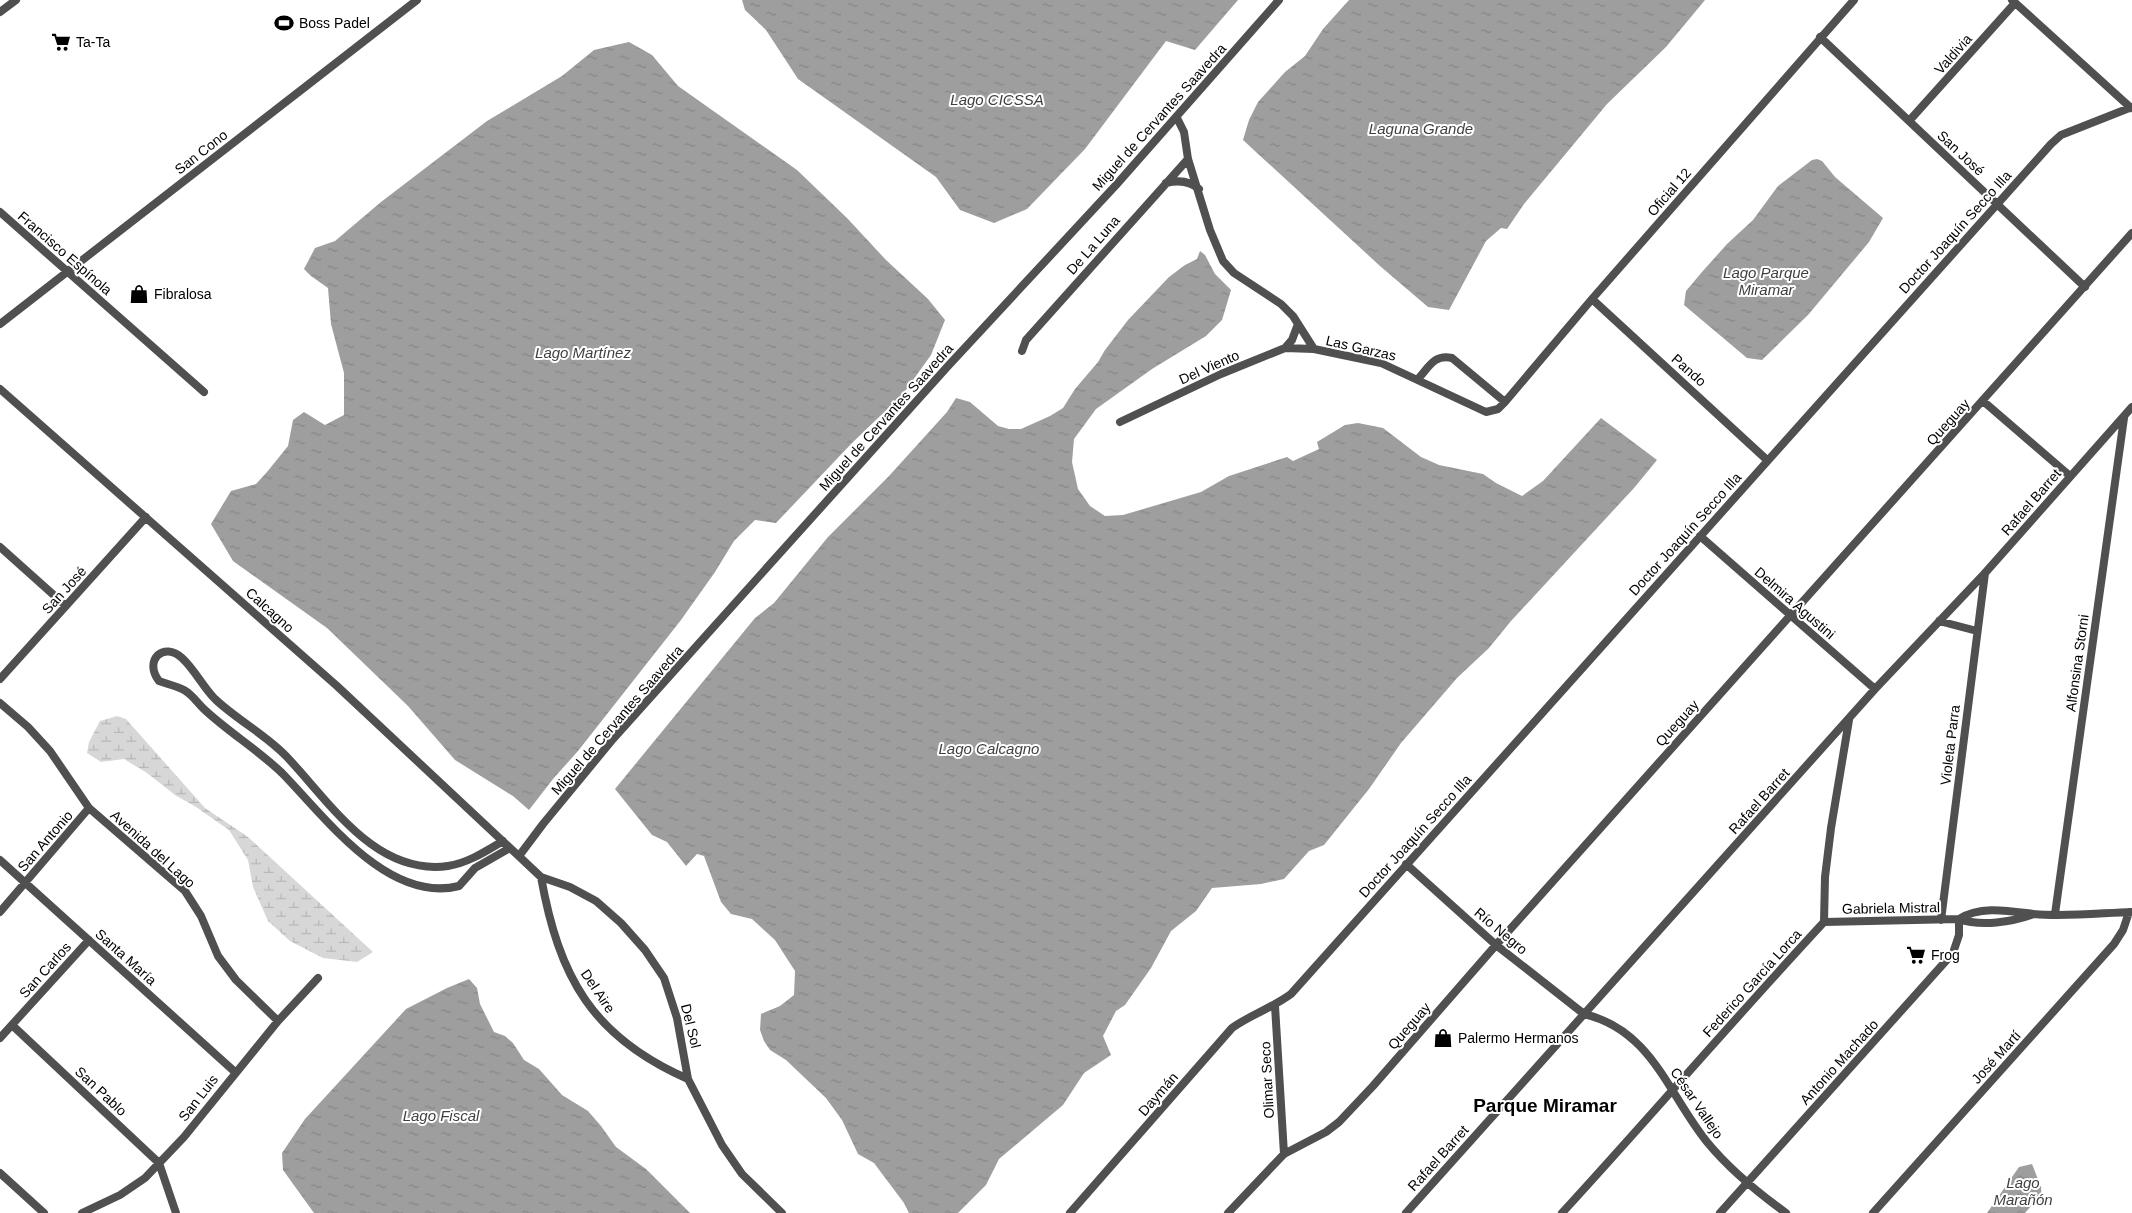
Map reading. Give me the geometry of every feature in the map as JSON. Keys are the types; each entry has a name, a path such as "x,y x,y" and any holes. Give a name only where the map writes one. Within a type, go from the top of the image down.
{"street":[{"path":"0,12 16,0"},
{"name":"San Cono","path":"0,324 417,0"},
{"name":"Miguel de Cervantes Saavedra","path":"519,856 543,824 614,740 948,366 1177,118 1279,0"},
{"name":"Oficial 12","path":"1505,402 1592,299 1854,0"},
{"path":"2014,2 2132,108"},
{"name":"Valdivia","path":"1909,121 2014,2"},
{"name":"San José","path":"1820,37 2085,286"},
{"name":"Doctor Joaquín Secco Illa","path":"1275,1006 1291,994 1997,204 2061,135 2132,108"},
{"name":"Las Garzas","path":"1177,118 1184,132 1188,159 1199,189 1210,230 1223,261 1234,273 1281,304 1298,324 1314,350 1382,363 1486,412 1498,409 1505,402"},
{"name":"De La Luna","path":"1022,351 1026,340 1188,159"},
{"path":"1165,183 1186,182 1199,189"},
{"name":"Francisco Espínola","path":"0,212 204,392"},
{"name":"Queguay","path":"1228,1213 1284,1154 1326,1132 1339,1122 1373,1086 1496,945 2132,233"},
{"name":"Pando","path":"1592,299 1768,460"},
{"path":"1284,348 1292,340 1298,324"},
{"path":"1284,348 1314,350"},
{"name":"Del Viento","path":"1120,422 1221,374 1284,348"},
{"path":"1418,379 1436,359 1443,356 1452,358 1505,402"},
{"name":"Calcagno","path":"0,389 337,686 541,876"},
{"path":"1983,401 2070,476"},
{"name":"Rafael Barret","path":"1406,1213 1875,689 1985,574 2132,407"},
{"name":"Alfonsina Storni","path":"2055,914 2124,417"},
{"name":"San José","path":"0,679 146,517"},
{"name":"Delmira Agustini","path":"1700,536 1875,689"},
{"path":"0,547 66,606"},
{"name":"Violeta Parra","path":"1940,920 1985,574"},
{"path":"1939,621 1977,631"},
{"path":"503,842 471,859 448,866 407,864 388,854 360,836 327,804 295,766 271,742 216,700 182,658 173,652 164,651 157,655 152,668 159,681 186,691 205,710 260,753 351,847 400,880 419,887 434,889 459,886 475,868 510,848"},
{"name":"Avenida del Lago","path":"0,703 28,727 50,751 89,808 185,890 201,916 218,956 236,980 278,1021"},
{"path":"1824,922 1830,828 1846,746 1849,719"},
{"path":"1832,738 1839,738 1846,746"},
{"path":"260,753 271,742"},
{"name":"San Antonio","path":"0,912 89,808"},
{"path":"351,847 360,836"},
{"name":"Santa María","path":"0,860 235,1072"},
{"name":"Río Negro","path":"1406,864 1496,945 1584,1014"},
{"name":"Del Aire","path":"541,876 549,921 557,946 578,990 593,1012 614,1035 636,1051 659,1066 688,1079"},
{"name":"Del Sol","path":"541,876 570,887 596,901 622,923 645,950 664,978 675,1010 687,1063 688,1079 722,1145 732,1161 754,1187 782,1213"},
{"name":"Gabriela Mistral","path":"1824,922 1959,920 1969,912 2017,910 2034,914 2130,912"},
{"name":"José Martí","path":"1873,1213 2114,944 2123,930 2130,912"},
{"name":"Antonio Machado","path":"1720,1213 1953,953 1959,934 1959,920"},
{"name":"Federico García Lorca","path":"1562,1213 1674,1091 1747,1006 1824,922"},
{"name":"San Carlos","path":"0,1038 89,940"},
{"name":"San Luis","path":"82,1213 120,1195 145,1178 184,1137 235,1072 278,1021 318,978"},
{"name":"Olimar Seco","path":"1275,1006 1284,1154"},
{"name":"Daymán","path":"1070,1213 1232,1028 1245,1018 1275,1006"},
{"name":"César Vallejo","path":"1584,1014 1610,1024 1634,1041 1650,1058 1674,1091 1706,1141 1732,1170 1786,1213"},
{"name":"San Pablo","path":"12,1025 159,1162 176,1213"},
{"path":"0,1173 44,1213"}],"green space":[{"path":"117,716 126,719 205,808 248,837 373,952 357,962 323,958 290,941 268,921 253,887 248,860 229,830 124,759 101,762 87,753 89,742 100,721"}],"water":[{"name":"Lago CICSSA","path":"742,0 1238,0 1195,50 1166,41 1085,149 1027,209 994,223 960,210 936,177 798,79 766,30 745,10"},
{"name":"Laguna Grande","path":"1349,0 1705,0 1666,47 1607,104 1524,204 1507,229 1501,228 1486,241 1449,310 1428,307 1380,266 1243,140 1249,120 1258,102 1285,72 1305,56 1323,29"},
{"name":"Lago Martínez","path":"629,42 652,55 678,86 797,170 847,218 886,260 928,299 945,320 931,355 903,394 852,443 776,523 755,520 734,541 681,620 529,810 513,796 455,760 408,706 327,628 233,561 211,524 231,491 256,484 288,446 293,420 304,412 325,425 344,415 344,373 331,324 328,288 304,269 315,248 335,241 381,202 487,121 562,76 594,50"},
{"name":"Lago Parque Miramar","path":"1812,160 1822,161 1835,177 1883,218 1869,242 1808,315 1762,360 1747,358 1684,305 1686,291 1727,244 1753,220 1778,186"},
{"name":"Lago Calcagno","path":"1200,251 1205,255 1215,274 1231,290 1222,320 1206,336 1152,369 1096,409 1074,439 1072,462 1078,489 1090,506 1105,516 1123,515 1201,492 1229,476 1287,457 1293,461 1319,449 1317,442 1345,425 1358,423 1383,428 1421,457 1439,465 1483,474 1522,496 1543,481 1601,418 1657,460 1634,488 1511,621 1489,648 1457,678 1401,743 1369,789 1324,845 1309,851 1284,879 1261,884 1212,888 1196,911 1171,931 1151,968 1125,1005 1116,1011 1103,1036 1111,1055 1084,1073 1063,1105 999,1159 986,1185 958,1213 909,1213 904,1203 874,1163 858,1154 842,1120 826,1098 786,1060 770,1050 764,1041 760,1030 761,1014 780,1006 794,995 795,971 775,940 752,919 731,914 721,902 704,856 697,854 686,866 667,842 652,835 615,789 755,618 774,603 828,537 889,476 947,412 956,398 970,402 998,426 1009,429 1021,429 1050,416 1063,408 1075,389 1098,362 1128,320 1169,277 1197,259"},
{"name":"Lago Fiscal","path":"469,979 477,988 480,1004 494,1032 505,1036 513,1043 524,1060 539,1069 562,1095 588,1111 616,1147 646,1169 690,1213 314,1213 283,1170 282,1153 305,1119 406,1009"},
{"name":"Lago Marañón","path":"2032,1164 2041,1187 2042,1205 2032,1205 2025,1213 1987,1213 2019,1167"}],"place":[{"name":"Boss Padel","path":"284,23"},
{"name":"Ta-Ta","path":"61,42"},
{"name":"Fibralosa","path":"139,294"},
{"name":"Frog","path":"1916,955"},
{"name":"Palermo Hermanos","path":"1443,1038"}],"district":[{"name":"Parque Miramar","path":"1545,1105"}]}
